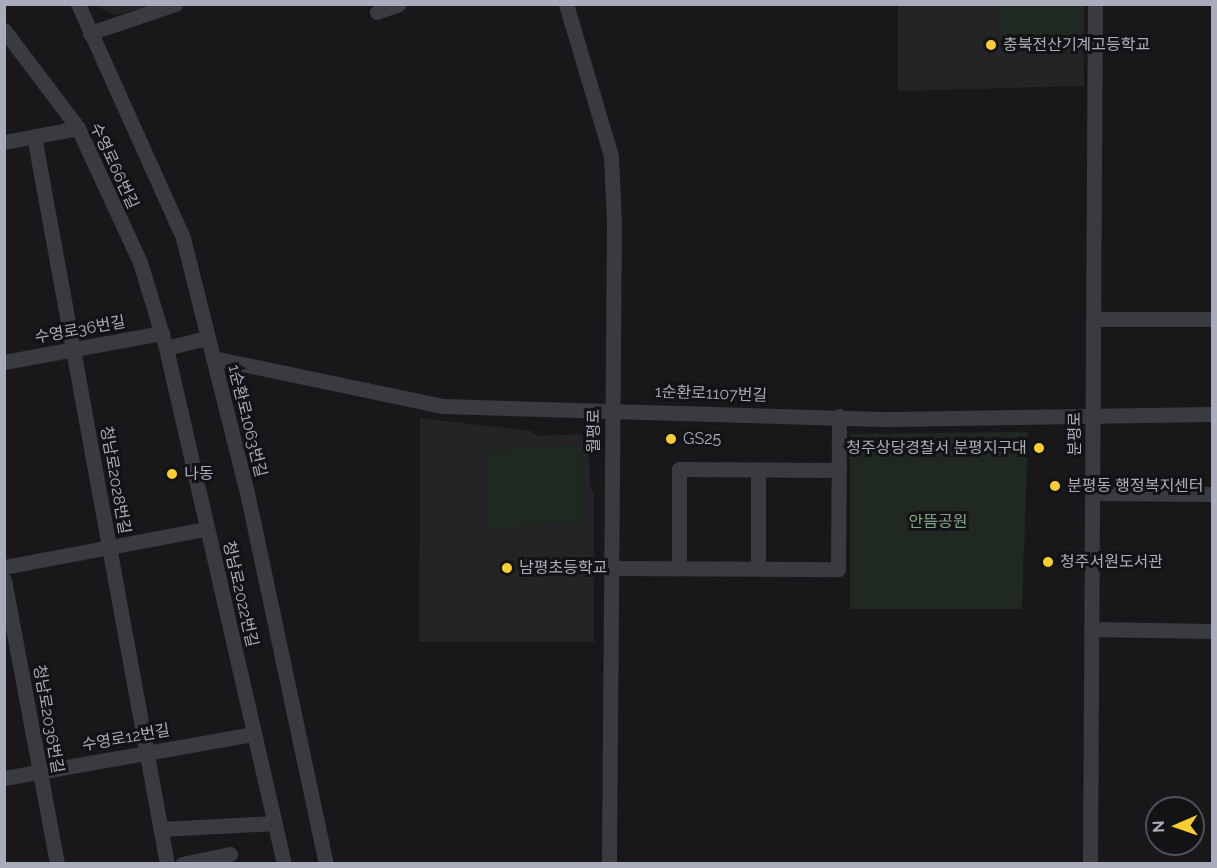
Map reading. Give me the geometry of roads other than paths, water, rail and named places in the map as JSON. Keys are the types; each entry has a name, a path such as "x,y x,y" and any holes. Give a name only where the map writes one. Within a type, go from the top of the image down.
{"street":[{"name":"1순환로1063번길","path":"78,4 183,238 283,656 326,864"},
{"path":"90,33 175,4"},
{"path":"377,12 399,4"},
{"name":"월평로","path":"566,4 611,156 612,568 609,864"},
{"name":"분평로","path":"1090,864 1095,4"},
{"name":"수영로66번길","path":"4,30 78,128 140,262 164,341"},
{"path":"4,142 78,128"},
{"name":"청남로2028번길","path":"34,136 167,864"},
{"path":"1093,319 1212,319"},
{"name":"수영로36번길","path":"4,362 73,349 207,338"},
{"name":"청남로2022번길","path":"164,341 284,864"},
{"name":"1순환로1107번길","path":"213,358 443,406 839,416 1093,418 1212,414"},
{"path":"612,568 838,569 839,416"},
{"path":"679,568 679,469 839,470"},
{"path":"758,470 758,568"},
{"path":"1092,493 1212,494"},
{"path":"4,567 206,529"},
{"name":"청남로2036번길","path":"4,580 57,864"},
{"path":"1091,629 1212,631"},
{"name":"수영로12번길","path":"4,778 254,734"},
{"path":"160,829 274,823"},
{"path":"182,864 230,854"}],"place":[{"name":"충북전산기계고등학교","path":"991,45"},
{"name":"GS25","path":"671,439"},
{"name":"청주상당경찰서 분평지구대","path":"1039,448"},
{"name":"나동","path":"172,474"},
{"name":"분평동 행정복지센터","path":"1055,486"},
{"name":"청주서원도서관","path":"1048,562"},
{"name":"남평초등학교","path":"507,568"}],"park label":[{"name":"안뜸공원","path":"938,522"}]}
